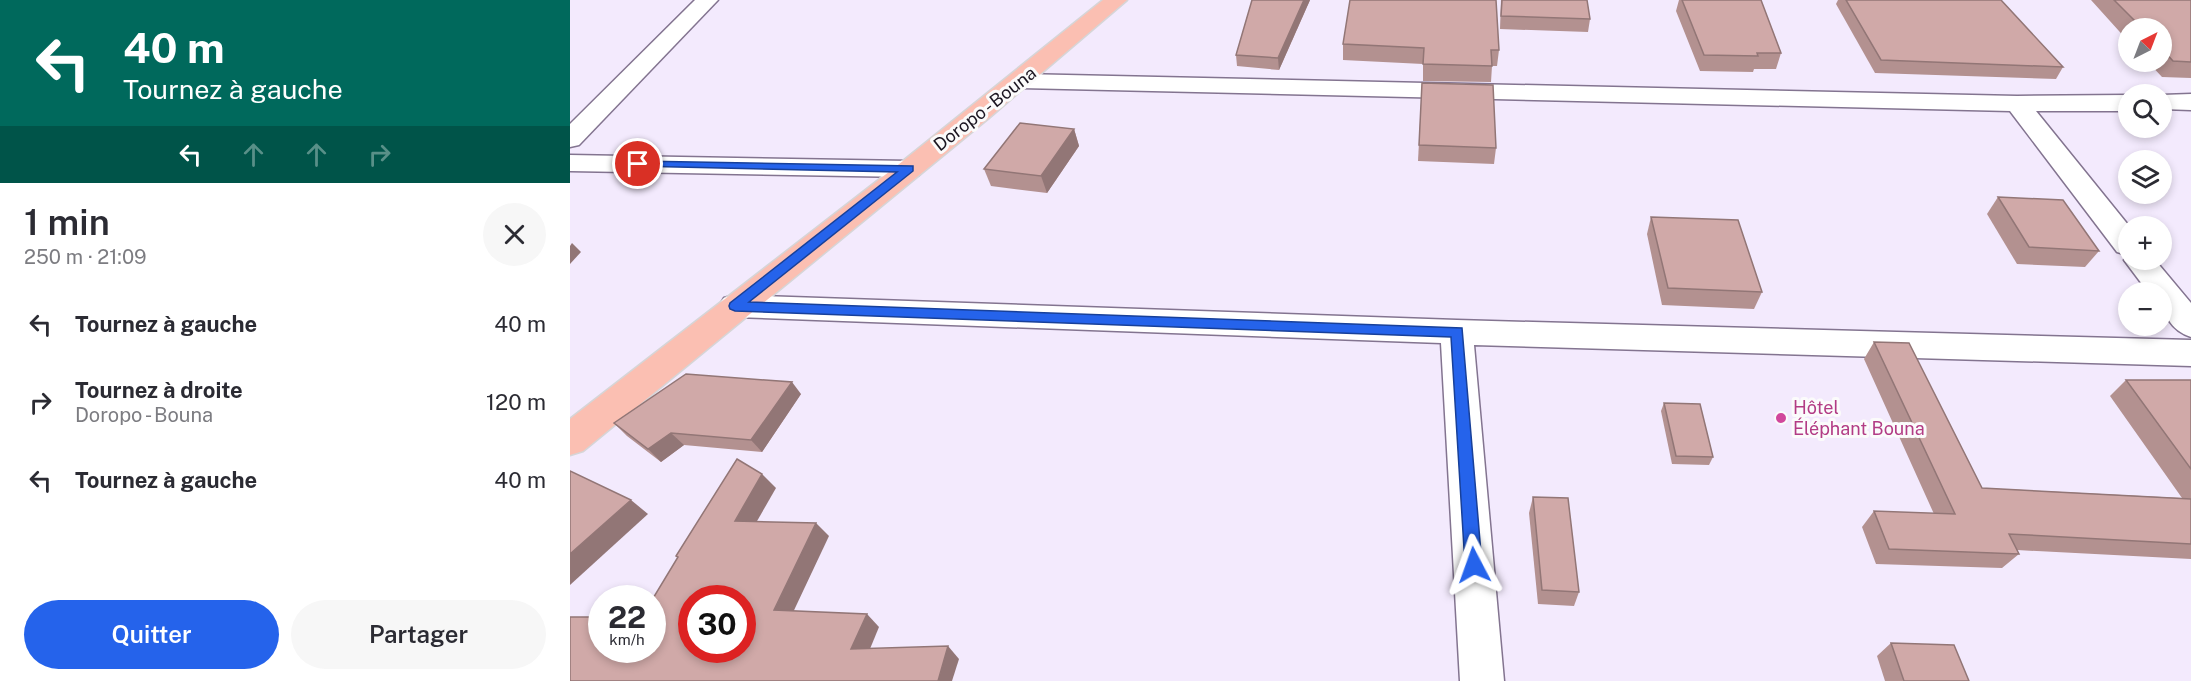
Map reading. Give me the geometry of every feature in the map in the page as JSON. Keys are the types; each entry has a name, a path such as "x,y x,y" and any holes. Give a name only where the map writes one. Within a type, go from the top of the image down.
{"main road":[{"name":"Doropo - Bouna","path":"570,440 735,306 1021,81 1116,0"}],"street":[{"path":"570,139 707,0"},
{"path":"1021,81 2017,104 2118,103"},
{"path":"2172,102 2191,102"},
{"path":"2017,104 2118,233"},
{"path":"570,163 909,169"},
{"path":"2147,270 2191,325"},
{"path":"735,306 1457,332 2191,353"},
{"path":"1457,332 1482,681"}],"building":[{"path":"1252,0 1304,0 1278,58 1236,55"},
{"path":"1350,0 1496,0 1499,50 1491,50 1492,66 1423,64 1424,48 1343,44"},
{"path":"1502,0 1587,0 1590,19 1501,16"},
{"path":"1682,0 1761,0 1781,53 1757,53 1758,56 1704,55"},
{"path":"1846,0 2001,0 2063,67 1881,60"},
{"path":"2114,0 2191,0 2191,62 2172,60 2172,18 2132,18"},
{"path":"1422,83 1493,85 1496,148 1419,145"},
{"path":"1020,123 1074,129 1041,176 984,169"},
{"path":"1998,197 2063,200 2099,251 2029,247"},
{"path":"1651,217 1738,220 1762,292 1668,288"},
{"path":"1874,342 1909,343 1982,488 2191,499 2191,544 2009,534 2019,554 1889,549 1874,511 1955,514"},
{"path":"686,374 792,382 751,440 671,433 648,449 614,423"},
{"path":"2126,380 2191,380 2191,469"},
{"path":"1664,403 1700,404 1713,457 1676,456"},
{"path":"737,459 762,474 735,521 816,523 774,610 867,614 851,649 948,646 938,681 570,681 570,617 588,617 588,663 666,663 666,585 661,585 678,557 676,556"},
{"path":"570,471 631,500 570,554"},
{"path":"1533,497 1568,498 1579,592 1542,590"},
{"path":"1891,643 1954,645 1969,681 1904,681"}],"place":[{"name":"Hôtel Éléphant Bouna","path":"1781,418"}],"route":[{"path":"638,164 909,169 735,306 1457,332 1474,565"}]}
